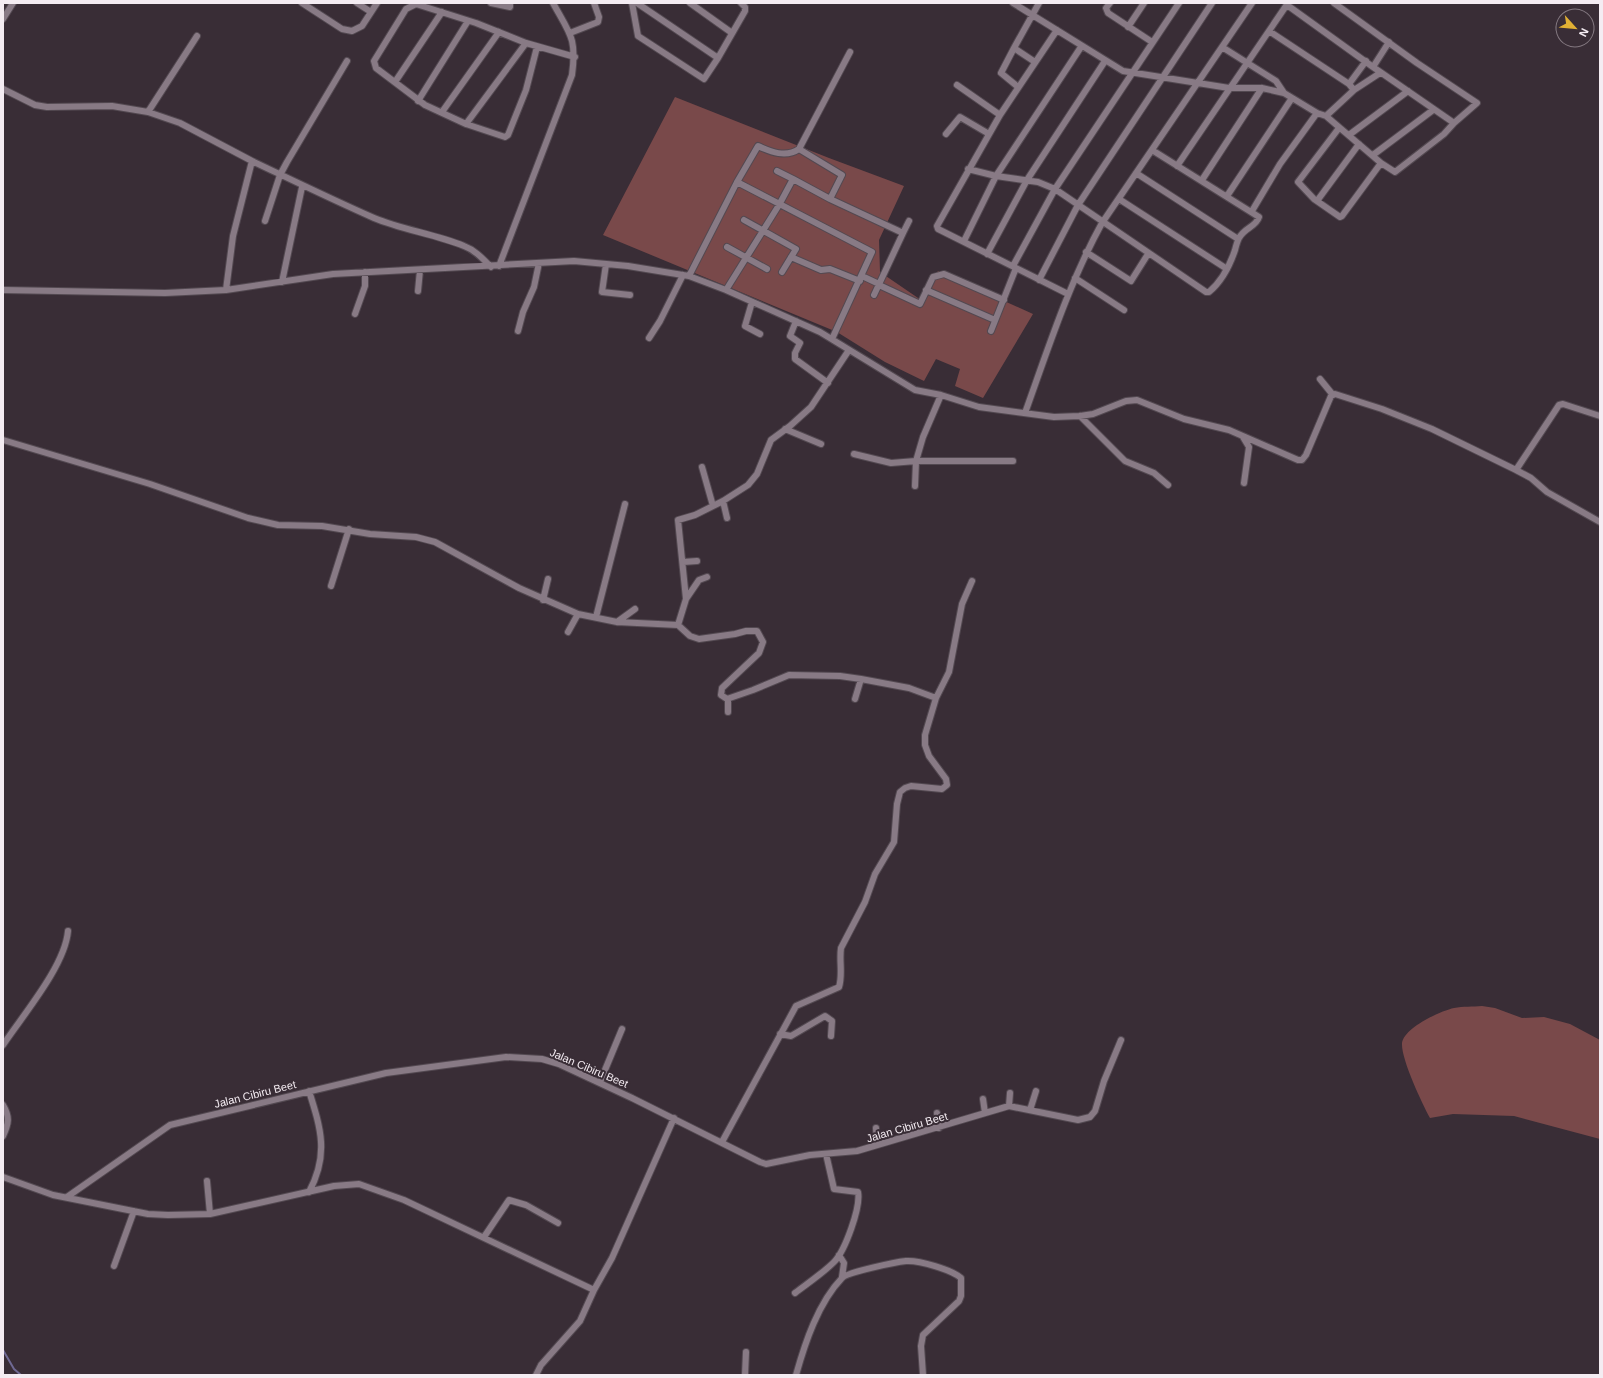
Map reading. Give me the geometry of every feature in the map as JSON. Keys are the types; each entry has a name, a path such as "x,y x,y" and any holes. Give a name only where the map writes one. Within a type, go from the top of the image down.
{"street":[{"path":"3,19 13,3"},
{"path":"302,3 347,31 359,29 377,3"},
{"path":"357,3 371,12"},
{"path":"491,3 510,7 510,3"},
{"path":"499,266 572,75 575,57 574,43 554,3"},
{"path":"570,33 598,22 599,17 594,3"},
{"path":"632,3 638,36 701,78 705,78 718,58 745,10 745,7 741,3"},
{"path":"637,3 718,58"},
{"path":"690,3 732,34"},
{"path":"1013,3 1123,71 1229,88 1262,88 1284,93 1317,113 1326,116 1381,163 1393,172 1397,172 1444,134 1477,103 1417,63 1334,3"},
{"path":"1018,87 1001,73 1039,3"},
{"path":"1110,3 1106,8 1107,12 1152,42"},
{"path":"1128,27 1144,3"},
{"path":"991,331 1004,300 1015,267 1055,189 1179,3"},
{"path":"1039,280 1078,205 1212,3"},
{"path":"1025,414 1068,294 1086,252 1102,223 1252,3"},
{"path":"537,47 526,90 508,135 502,137 466,124 418,101 376,68 374,61 406,9 416,4 499,32 537,47 575,57"},
{"path":"1177,166 1288,4 1366,61 1380,73 1454,123"},
{"path":"395,82 442,12"},
{"path":"418,101 468,21"},
{"path":"1057,30 1000,115 937,226 938,229 1068,294"},
{"path":"1269,31 1349,84 1354,90"},
{"path":"442,112 499,32"},
{"path":"148,112 197,36"},
{"path":"1373,67 1389,42"},
{"path":"466,124 526,43"},
{"path":"964,241 996,176 1081,46"},
{"path":"1222,47 1276,81 1284,93"},
{"path":"1014,48 1035,62"},
{"path":"649,338 686,276 758,146 770,152 792,154 799,149 850,52"},
{"path":"265,220 280,175 347,61"},
{"path":"988,254 1027,180 1105,61"},
{"path":"1349,84 1366,61"},
{"path":"1326,116 1354,90 1380,73"},
{"path":"957,85 1000,115"},
{"path":"1202,180 1262,88"},
{"path":"3,89 35,105 47,107 112,106 148,112 180,123 302,186 402,229 465,246 482,258 491,267"},
{"path":"1348,135 1408,91"},
{"path":"1227,196 1292,98"},
{"path":"1373,155 1433,110"},
{"path":"1252,211 1280,164 1317,113"},
{"path":"946,134 960,117 989,134"},
{"path":"1340,128 1298,182 1317,201 1340,217 1342,216 1381,163"},
{"path":"1317,201 1359,144"},
{"path":"799,149 842,175 830,200"},
{"path":"968,169 996,176 1038,182 1055,189 1148,254 1207,292 1210,291 1227,269 1238,239 1246,228 1254,225 1259,218 1252,211 1152,150"},
{"path":"226,290 233,236 252,161"},
{"path":"777,171 830,200 902,234"},
{"path":"1136,173 1238,239"},
{"path":"726,290 779,205 793,179"},
{"path":"737,182 872,252 861,279 832,339"},
{"path":"282,282 302,186"},
{"path":"1119,199 1227,269"},
{"path":"744,220 796,249 782,272"},
{"path":"874,295 909,221"},
{"path":"727,247 767,269"},
{"path":"1086,252 1131,281 1148,254"},
{"path":"791,257 821,270 830,268 879,284 920,304 933,277 944,274 1004,300"},
{"path":"3,290 165,293 226,290 282,282 311,276 365,272 491,267 574,261 606,264 686,276 726,290 796,321 832,339 915,390 941,395 979,407 1054,417 1080,416 1094,414 1126,401 1137,400 1164,412 1229,430 1277,452 1298,460 1302,460 1308,452 1333,395"},
{"path":"518,331 523,312 534,287 539,263"},
{"path":"606,264 602,292 630,295"},
{"path":"418,291 420,270"},
{"path":"355,314 365,286 365,272"},
{"path":"1075,278 1124,310"},
{"path":"926,290 995,320"},
{"path":"752,302 745,326 760,334"},
{"path":"796,321 790,336 800,343 795,353 795,359 828,383"},
{"path":"686,599 678,520 695,515 714,506 748,485 757,474 771,440 811,407 849,350"},
{"path":"1320,379 1333,395"},
{"path":"915,486 916,461 923,437 941,395"},
{"path":"1333,395 1343,395 1432,429 1531,478 1547,492 1600,522"},
{"path":"1516,470 1559,405 1563,404 1600,416"},
{"path":"1080,416 1125,462 1154,474 1168,484"},
{"path":"785,429 821,444"},
{"path":"1243,437 1250,447 1244,483"},
{"path":"3,440 150,484 248,518 278,525 322,526 370,534 416,537 435,542 506,582 543,600 578,614 616,622 678,626 690,636 699,639 754,630 761,635 763,642 759,653 722,688 721,695 728,698 789,675 840,676 861,679 909,688 936,698"},
{"path":"854,454 891,462 1014,461"},
{"path":"702,467 714,506"},
{"path":"723,501 727,518"},
{"path":"596,617 625,504"},
{"path":"331,586 349,530"},
{"path":"683,562 697,561"},
{"path":"678,626 686,599 699,580 707,577"},
{"path":"543,600 548,579"},
{"path":"722,1142 796,1006 839,987 841,971 840,956 842,948 865,902 875,874 894,842 897,804 900,792 911,786 942,788 947,785 946,779 929,756 925,745 925,735 936,698 949,672 962,604 972,581"},
{"path":"616,622 635,609"},
{"path":"568,632 578,614"},
{"path":"854,699 861,679"},
{"path":"728,698 728,712"},
{"path":"3,1045 55,966 65,948 68,931"},
{"path":"780,1034 790,1036 825,1016 832,1021 831,1036"},
{"path":"600,1082 622,1029"},
{"name":"Jalan Cibiru Beet","path":"67,1197 170,1125 386,1073 512,1057 542,1059 559,1064 600,1082 764,1164 810,1155 857,1151 939,1128 1009,1106 1078,1120 1090,1117 1095,1111 1104,1081 1121,1040"},
{"path":"309,1091 322,1142 321,1160 315,1181 309,1192"},
{"path":"1030,1110 1036,1091"},
{"path":"1009,1106 1010,1092"},
{"path":"982,1099 985,1113"},
{"path":"3,1105 9,1115 7,1127 3,1136"},
{"path":"937,1113 939,1128"},
{"path":"536,1375 541,1365 580,1321 594,1290 612,1258 674,1118"},
{"path":"876,1128 877,1145"},
{"path":"795,1293 834,1262 839,1255 856,1211 857,1191 834,1189 826,1154"},
{"path":"3,1177 53,1195 148,1214 181,1216 210,1214 334,1186 359,1184 404,1200 594,1290"},
{"path":"207,1181 210,1214"},
{"path":"484,1237 509,1200 526,1205 558,1223"},
{"path":"114,1266 134,1211"},
{"path":"796,1375 803,1348 812,1328 827,1300 842,1277 844,1263 839,1255"},
{"path":"842,1277 866,1269 906,1261 948,1271 962,1278 961,1296 958,1301 923,1335 921,1346 923,1375"},
{"path":"745,1375 746,1352"}],"shaded area":[{"path":"675,97 904,186 879,240 880,272 921,300 938,271 1033,314 983,398 955,386 960,369 936,359 924,381 885,362 837,332 603,235"},
{"path":"1482,1006 1495,1008 1522,1018 1544,1017 1570,1024 1600,1040 1600,1139 1514,1116 1453,1114 1430,1118 1413,1081 1405,1059 1402,1043 1404,1037 1416,1026 1432,1016 1457,1007"}],"waterway":[{"path":"3,1350 14,1369 21,1375"}]}
